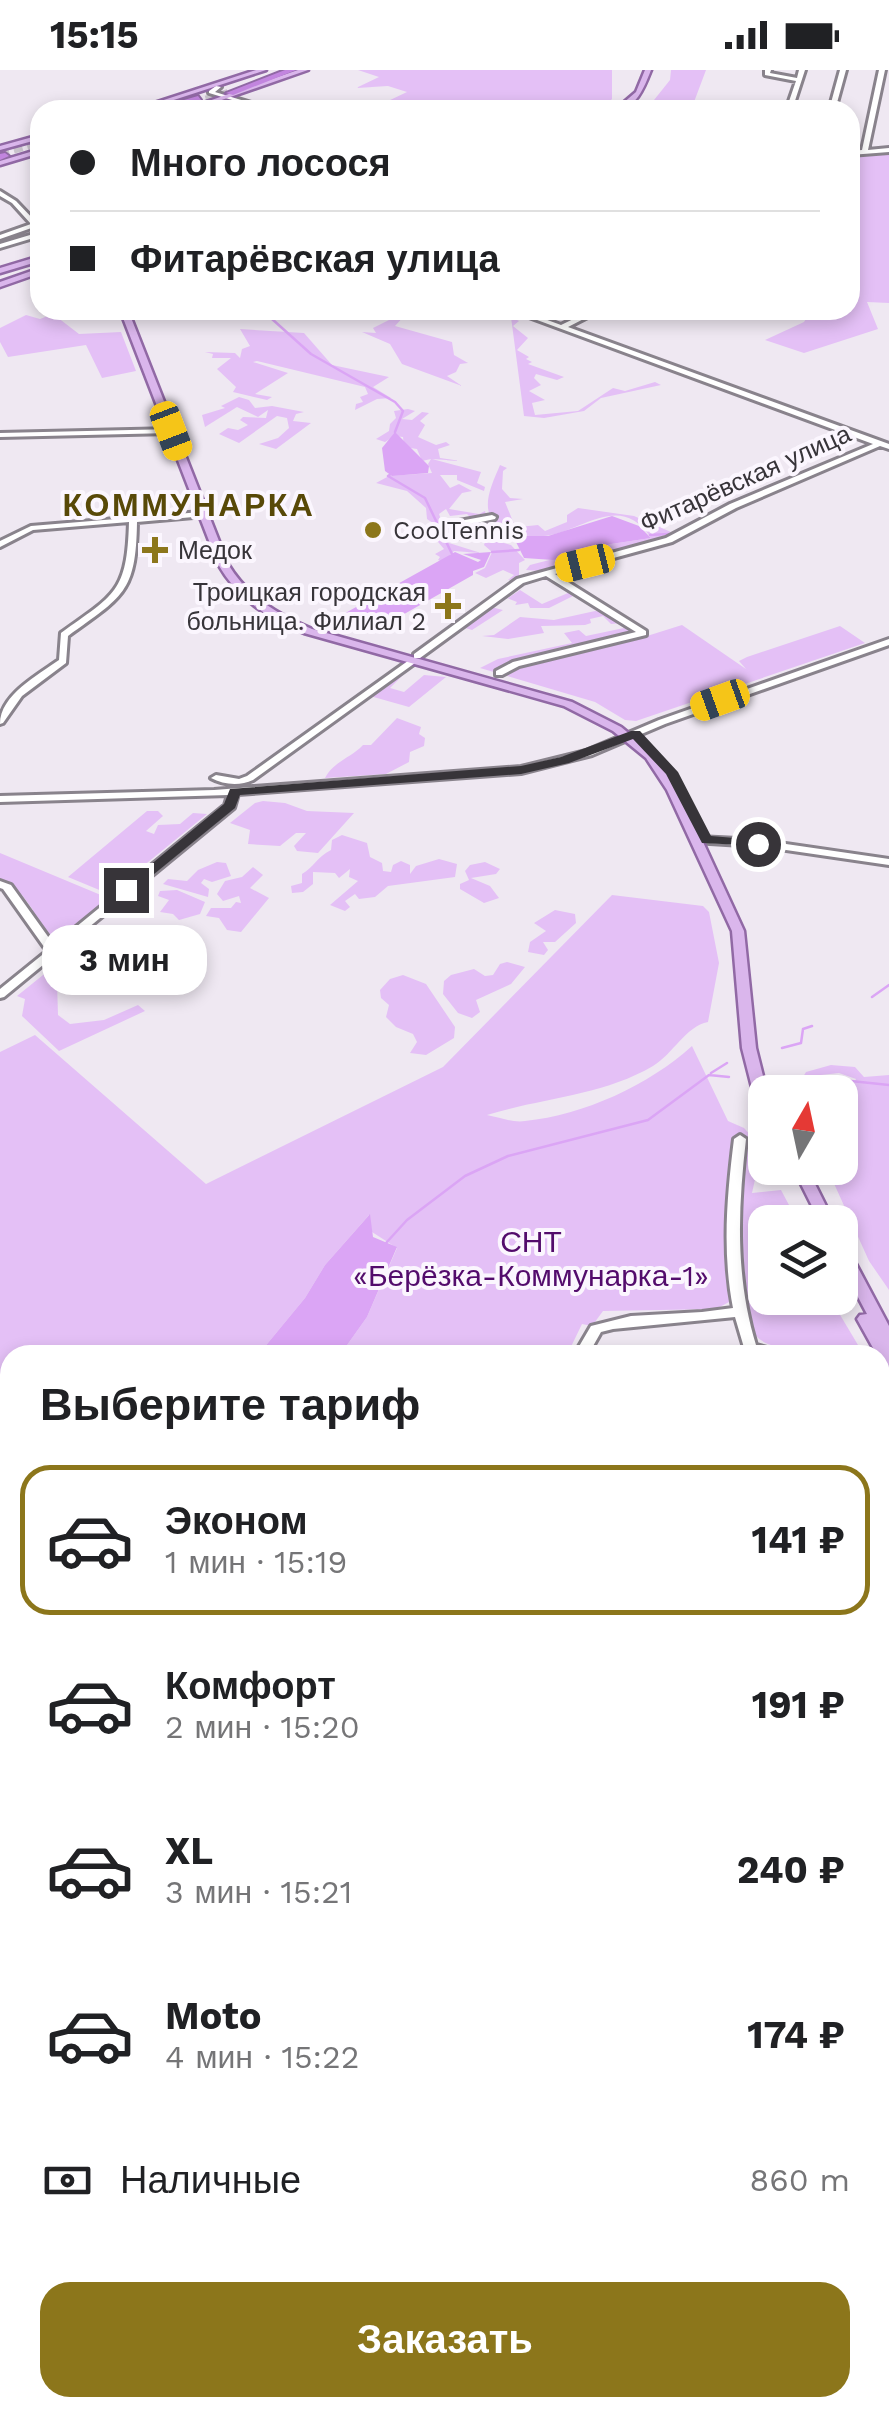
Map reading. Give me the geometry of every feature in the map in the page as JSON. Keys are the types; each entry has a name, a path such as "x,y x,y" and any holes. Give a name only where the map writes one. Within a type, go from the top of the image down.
{"highway":[{"path":"224,92 278,70"},
{"path":"224,92 292,70"},
{"path":"197,100 201,99"}],"main road":[{"path":"201,99 224,92 263,70"},
{"path":"195,100 305,70"},
{"path":"631,100 639,94 648,70"},
{"path":"641,100 658,70"},
{"path":"2,152 19,142 15,146 30,150"},
{"path":"2,152 30,152"},
{"path":"2,152 30,152"},
{"path":"2,152 30,152"},
{"path":"0,278 30,267"},
{"path":"128,320 207,513 240,575 270,605 315,627 568,704 632,736 672,772 738,931 749,1048 756,1075"},
{"path":"136,320 207,513"},
{"path":"702,840 747,931 764,1075"},
{"path":"858,1283 889,1341"},
{"path":"858,1304 880,1345"}],"street":[{"path":"768,70 766,74 773,77 800,80"},
{"path":"793,100 802,70"},
{"path":"835,100 843,70"},
{"path":"865,152 882,70"},
{"path":"224,92 245,100"},
{"path":"860,152 889,150"},
{"path":"0,193 30,219"},
{"path":"3,234 30,227"},
{"path":"0,246 30,237"},
{"path":"540,320 884,445"},
{"path":"561,328 577,320"},
{"path":"0,435 171,431"},
{"name":"Фитарёвская улица","path":"216,778 240,782 250,778 513,586 669,540 733,506 884,445"},
{"path":"0,544 31,528 207,513"},
{"path":"462,536 457,524 492,517"},
{"path":"0,722 18,694 63,661 64,635 118,596 125,586 133,558 134,520"},
{"path":"498,673 516,664 643,633 548,573"},
{"path":"0,799 234,792 521,770 577,756 889,642"},
{"path":"0,995 230,806 234,792"},
{"path":"702,840 889,862"},
{"path":"0,884 7,887 53,952"},
{"path":"740,1139 730,1232 738,1312 749,1345"},
{"path":"587,1345 596,1329 631,1318 704,1320 738,1312"}],"green space":[{"path":"358,70 612,70 612,99 390,100 407,92 388,86 356,88 379,77"},
{"path":"671,70 706,70 695,100 654,100 670,80"},
{"path":"889,152 889,303 867,302 878,329 804,353 765,340 805,320 860,320 860,154"},
{"path":"26,315 30,320 61,320 79,334 121,332 136,371 102,378 86,345 8,357 0,342 0,328"},
{"path":"389,320 400,320 395,326 452,342 454,355 468,363 460,364 456,372 447,376 462,386 402,364 390,344 362,332 376,333 373,328"},
{"path":"511,320 519,321 513,326 528,338 517,350 529,357 526,359 532,362 528,364 564,377 557,380 536,374 534,378 541,385 529,391 545,400 532,403 535,415 578,411 613,388 625,391 655,382 661,385 601,398 584,411 544,418 524,416"},
{"path":"240,329 304,333 332,365 389,377 373,387 391,398 377,399 355,410 356,404 363,402 360,397 368,394 365,387 257,361 253,362 288,373 255,394 272,397 267,400 233,392 236,387 217,369 231,358 212,358 213,354 205,352 235,353 240,358 242,349 250,346"},
{"path":"239,397 249,400 255,408 272,406 304,412 296,414 293,421 311,423 276,449 259,444 278,438 289,428 287,418 277,416 239,443 219,434 228,428 238,430 248,425 240,420 243,417 266,418 268,410 258,417 237,407 205,427 202,415 225,408 221,406"},
{"path":"394,411 415,411 402,419 412,420 422,412 429,413 420,421 425,425 418,437 436,445 446,442 450,445 438,449 440,458 461,461 432,459 481,472 477,483 485,487 484,491 457,480 457,475 440,475 450,488 459,484 472,491 462,493 449,509 479,514 485,511 488,522 501,530 504,543 525,560 519,563 519,578 508,580 514,575 503,570 486,578 475,573 485,568 492,552 484,545 487,537 479,525 471,525 473,520 467,514 450,516 446,509 439,514 449,543 481,553 454,551 443,562 438,560 440,557 435,554 444,549 433,536 436,525 427,519 426,508 407,491 376,483 389,476 432,473 428,464 431,459 422,461 417,449 404,447 403,437 394,436 385,442 376,439 389,431 396,418"},
{"path":"500,465 507,468 503,471 502,489 510,498 523,499 505,502 514,524 508,532 492,519 488,503"},
{"path":"578,508 634,516 671,532 632,549 541,571 526,570 530,565 611,544 651,538 640,525 616,515 545,536 510,535 519,527 538,525 545,531 567,522 567,515"},
{"path":"565,575 567,578 559,579 575,595 549,608 530,608 528,603 515,605 517,602 507,598 491,607 503,610 472,630 455,625 520,590 542,604 568,593 551,581 535,578"},
{"path":"595,611 612,613 622,623 611,624 603,616 590,619 591,623 585,625 541,626 544,633 508,639 482,636 494,635 520,617 554,620"},
{"path":"682,625 746,669 739,661 840,626 865,643 636,721 625,720 595,702 480,668 498,659 572,643 564,633 579,630 586,636 624,628 647,636"},
{"path":"407,671 390,688 404,692 424,675 446,677 409,707 370,696"},
{"path":"397,718 421,727 419,734 425,738 424,746 410,752 409,762 386,774 325,778 363,745 371,745"},
{"path":"263,801 307,811 354,813 318,853 297,851 294,846 306,833 296,833 280,846 248,844 250,830 230,823"},
{"path":"147,811 158,811 163,816 146,831 154,834 158,825 180,824 193,813 207,814 109,894 68,877"},
{"path":"342,835 367,843 370,857 382,863 383,871 391,872 393,865 401,861 410,865 410,874 416,866 439,859 457,864 455,877 388,886 375,897 359,899 355,894 345,901 350,907 345,911 330,905 358,881 349,877 350,869 339,878 335,873 313,872 313,884 303,892 292,893 291,886 302,883 302,874 331,850 332,840"},
{"path":"0,853 108,898 53,943 27,912 33,910 22,895 0,883"},
{"path":"217,862 226,863 231,876 212,882 204,879 201,883 209,889 208,897 163,884 168,879 187,881 198,870"},
{"path":"485,862 500,869 496,874 471,878 490,886 499,898 484,903 460,889 460,884 469,880 465,871 470,865"},
{"path":"253,867 263,875 250,888 269,898 241,932 227,930 219,918 206,916 211,908 231,908 236,902 241,903 239,896 223,901 217,894 225,881 242,877"},
{"path":"177,890 205,902 200,914 179,920 173,914 160,912 169,900 158,896 160,891"},
{"name":"СНТ «Берёзка-Коммунарка-1»","path":"612,895 703,906 709,912 719,963 708,1022 693,1029 660,1061 633,1076 487,1115 525,1121 592,1105 636,1085 692,1046 728,1121 748,1132 748,1185 754,1185 752,1193 781,1190 789,1205 748,1205 748,1315 840,1315 858,1345 771,1345 751,1330 741,1305 729,1302 716,1309 603,1311 592,1326 582,1324 572,1345 347,1345 367,1317 397,1248 372,1232 369,1215 325,1265 305,1298 266,1345 0,1345 0,1052 35,1035 206,1184 443,1067"},
{"path":"555,910 575,914 576,923 555,942 543,942 548,950 544,955 528,952 530,942 546,931 534,923"},
{"path":"500,964 525,967 511,984 476,1000 480,1012 472,1018 458,1013 443,994 444,981 451,975 474,969 485,976 493,975"},
{"path":"48,971 64,977 57,983 58,1015 70,1024 104,1020 138,1005 145,1011 59,1051 22,1016 25,999 17,996"},
{"path":"403,975 426,984 455,1027 454,1038 426,1055 410,1053 417,1042 413,1034 396,1027 386,1017 389,1005 381,998 380,990 390,979"},
{"path":"831,1065 855,1067 864,1077 889,1075 889,1290 858,1237 858,1205 844,1205 835,1185 858,1185 858,1075 804,1075"}],"shaded area":[{"path":"395,432 429,466 428,473 392,476 385,471 382,448"},
{"path":"612,516 639,526 651,538 553,560 524,558 513,536 548,536"},
{"path":"455,552 478,562 481,560 463,554 491,552 484,567 473,571 473,575 376,630 340,616"},
{"path":"370,1214 373,1237 397,1247 367,1317 347,1345 266,1345 305,1298 325,1265"}],"waterway":[{"path":"273,320 311,354 395,402 403,411 395,432"},
{"path":"391,474 388,476 425,498 453,556"},
{"path":"650,535 668,534"},
{"path":"492,552 519,550"},
{"path":"872,997 889,985"},
{"path":"782,1048 801,1043 803,1029 812,1026"},
{"path":"711,1073 727,1063"},
{"path":"386,1243 407,1220 465,1176 508,1156 648,1120 709,1075 729,1077"},
{"path":"858,1082 889,1085"}],"tunnel":[{"path":"206,100 230,93"},
{"path":"0,153 30,144"}],"place":[{"name":"CoolTennis","path":"373,530"},
{"name":"Медок","path":"155,550"},
{"name":"Троицкая городская больница. Филиал 2","path":"448,606"}],"district":[{"name":"КОММУНАРКА","path":"189,505"}],"route":[{"path":"126,890 230,806 234,792 521,770 564,760 636,734 672,772 707,840 758,844"}]}
